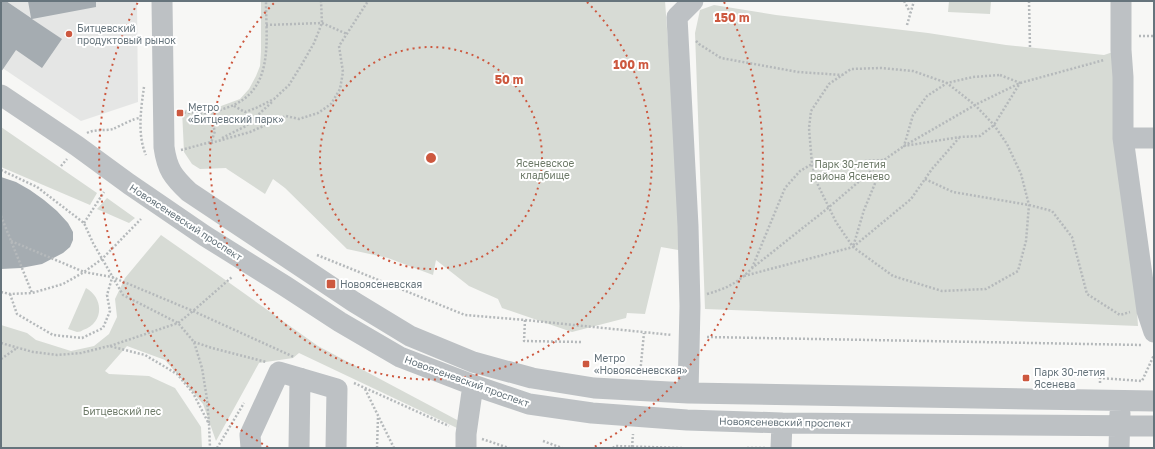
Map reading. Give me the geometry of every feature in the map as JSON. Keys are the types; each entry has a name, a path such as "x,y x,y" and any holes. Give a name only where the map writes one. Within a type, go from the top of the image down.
{"street":[{"name":"Новоясеневский проспект","path":"162,1 163,132 166,161 178,182 189,192 334,289 410,336 473,362 532,378 594,388 688,393 1154,401"},
{"path":"688,393 690,336 688,226 677,18 693,1"},
{"path":"1121,1 1123,138 1150,338"},
{"name":"Новоясеневский проспект","path":"1,95 205,236 340,322 400,357 473,385 529,404 592,413 687,420 782,423 1154,426"},
{"path":"1123,138 1154,138"},
{"path":"300,369 300,448"},
{"path":"251,448 250,435 280,372 300,369 337,389 336,448"},
{"path":"466,441 473,385"},
{"path":"1119,448 1120,401"},
{"path":"781,448 782,423"}],"path":[{"path":"180,113 208,113 242,102 252,92 260,78 267,52 266,1"},
{"path":"211,143 246,126 289,85 314,43 322,23 321,1"},
{"path":"181,150 250,132 286,116 299,119 318,114 331,104 340,89 343,72 339,46 368,1"},
{"path":"904,1 911,12"},
{"path":"907,25 914,1"},
{"path":"1029,1 1030,48"},
{"path":"266,25 322,23 347,34"},
{"path":"1133,36 1154,36"},
{"path":"695,40 721,58 798,72 843,75"},
{"path":"690,306 704,295 724,289 744,276 828,208 884,160 904,146 975,105 1020,83 1106,60"},
{"path":"880,68 913,71 947,83 975,105 994,125 1007,144 1021,174 1029,205 1026,241 1018,271 986,289 942,290 893,276 853,247 828,208 817,183 812,164 809,128 811,111 829,84 851,69 880,68"},
{"path":"904,146 913,115 927,96 947,83 973,77 1000,75 1020,83"},
{"path":"904,146 980,136 994,125 1020,83"},
{"path":"233,105 245,112 274,99"},
{"path":"180,106 180,120"},
{"path":"208,113 215,130 211,143"},
{"path":"61,166 76,146 90,131 111,129 140,118"},
{"path":"744,276 853,247 911,199 932,169 960,138"},
{"path":"181,143 181,150 184,156"},
{"path":"751,269 785,188 800,171 812,164 884,160"},
{"path":"853,247 864,210 884,160"},
{"path":"1,170 37,188 84,223 93,243 123,295 178,323 194,342 202,368 207,399 210,448"},
{"path":"925,180 953,192 1029,205 1052,211 1072,237 1087,294 1120,315 1137,311 1147,311"},
{"path":"84,223 104,192"},
{"path":"1,216 32,292"},
{"path":"1,292 10,294 32,292 63,284 84,272 102,259 141,218"},
{"path":"11,241 84,272 112,277 193,311 300,369"},
{"path":"316,254 465,315 644,333 690,336 1150,338"},
{"path":"10,294 17,314 53,335 82,338 103,328 110,311 108,295 112,277"},
{"path":"1,343 33,352 57,356 81,354 109,346 178,323 232,277"},
{"path":"525,320 524,341 581,342"},
{"path":"639,379 644,333"},
{"path":"194,342 265,362 272,362"},
{"path":"109,346 145,355 177,374 193,393 209,424"},
{"path":"1,359 17,348"},
{"path":"1100,378 1142,380 1154,354"},
{"path":"262,368 265,362"},
{"path":"350,382 365,388 466,441 509,448"},
{"path":"365,388 394,448"},
{"path":"217,448 247,398"},
{"path":"376,448 378,416"},
{"path":"632,447 634,432"},
{"path":"543,441 562,448"},
{"path":"614,448 615,446 682,448"}],"shaded area":[{"name":"Битцевский продуктовый рынок","path":"1,1 137,1 138,102 81,121 1,67"}],"green space":[{"name":"Ясеневское кладбище","path":"261,1 665,1 684,251 661,247 645,314 627,313 626,318 572,332 502,308 498,299 469,286 436,260 433,275 388,258 347,249 285,188 273,179 265,194 226,168 200,169 192,164 184,152 182,110 213,109 240,99 249,89 260,66"},
{"path":"949,1 991,1 990,14 948,12"},
{"name":"Парк 30-летия района Ясенево","path":"714,5 776,15 928,33 1006,45 1104,55 1113,52 1138,326 705,309 695,33 700,10"},
{"path":"1,127 97,193 90,205 1,167"},
{"path":"107,198 135,218 129,223 97,209"},
{"name":"Битцевский лес","path":"161,235 318,346 459,421 457,428 299,353 293,358 259,363 216,441 203,404 165,360 127,346 105,371 109,374 149,376 175,388 201,427 202,448 1,448 1,325 27,333 36,340 71,351 94,346 109,334 117,317 115,299 125,278"},
{"path":"86,288 92,292 96,298 99,310 98,316 90,327 77,332 68,329"}],"building":[{"path":"1,1 6,1 31,18 28,1 96,1 96,7 32,19 62,39 42,68 16,50 1,72"},
{"path":"1,177 16,182 30,190 57,211 68,223 73,232 73,240 70,247 63,253 42,264 21,268 1,269"}],"place":[{"name":"Битцевский продуктовый рынок","path":"69,34"},
{"name":"Метро «Битцевский парк»","path":"180,113"},
{"name":"Новоясеневская","path":"331,284"},
{"name":"Метро «Новоясеневская»","path":"586,364"},
{"name":"Парк 30-летия Ясенева","path":"1026,378"}]}
